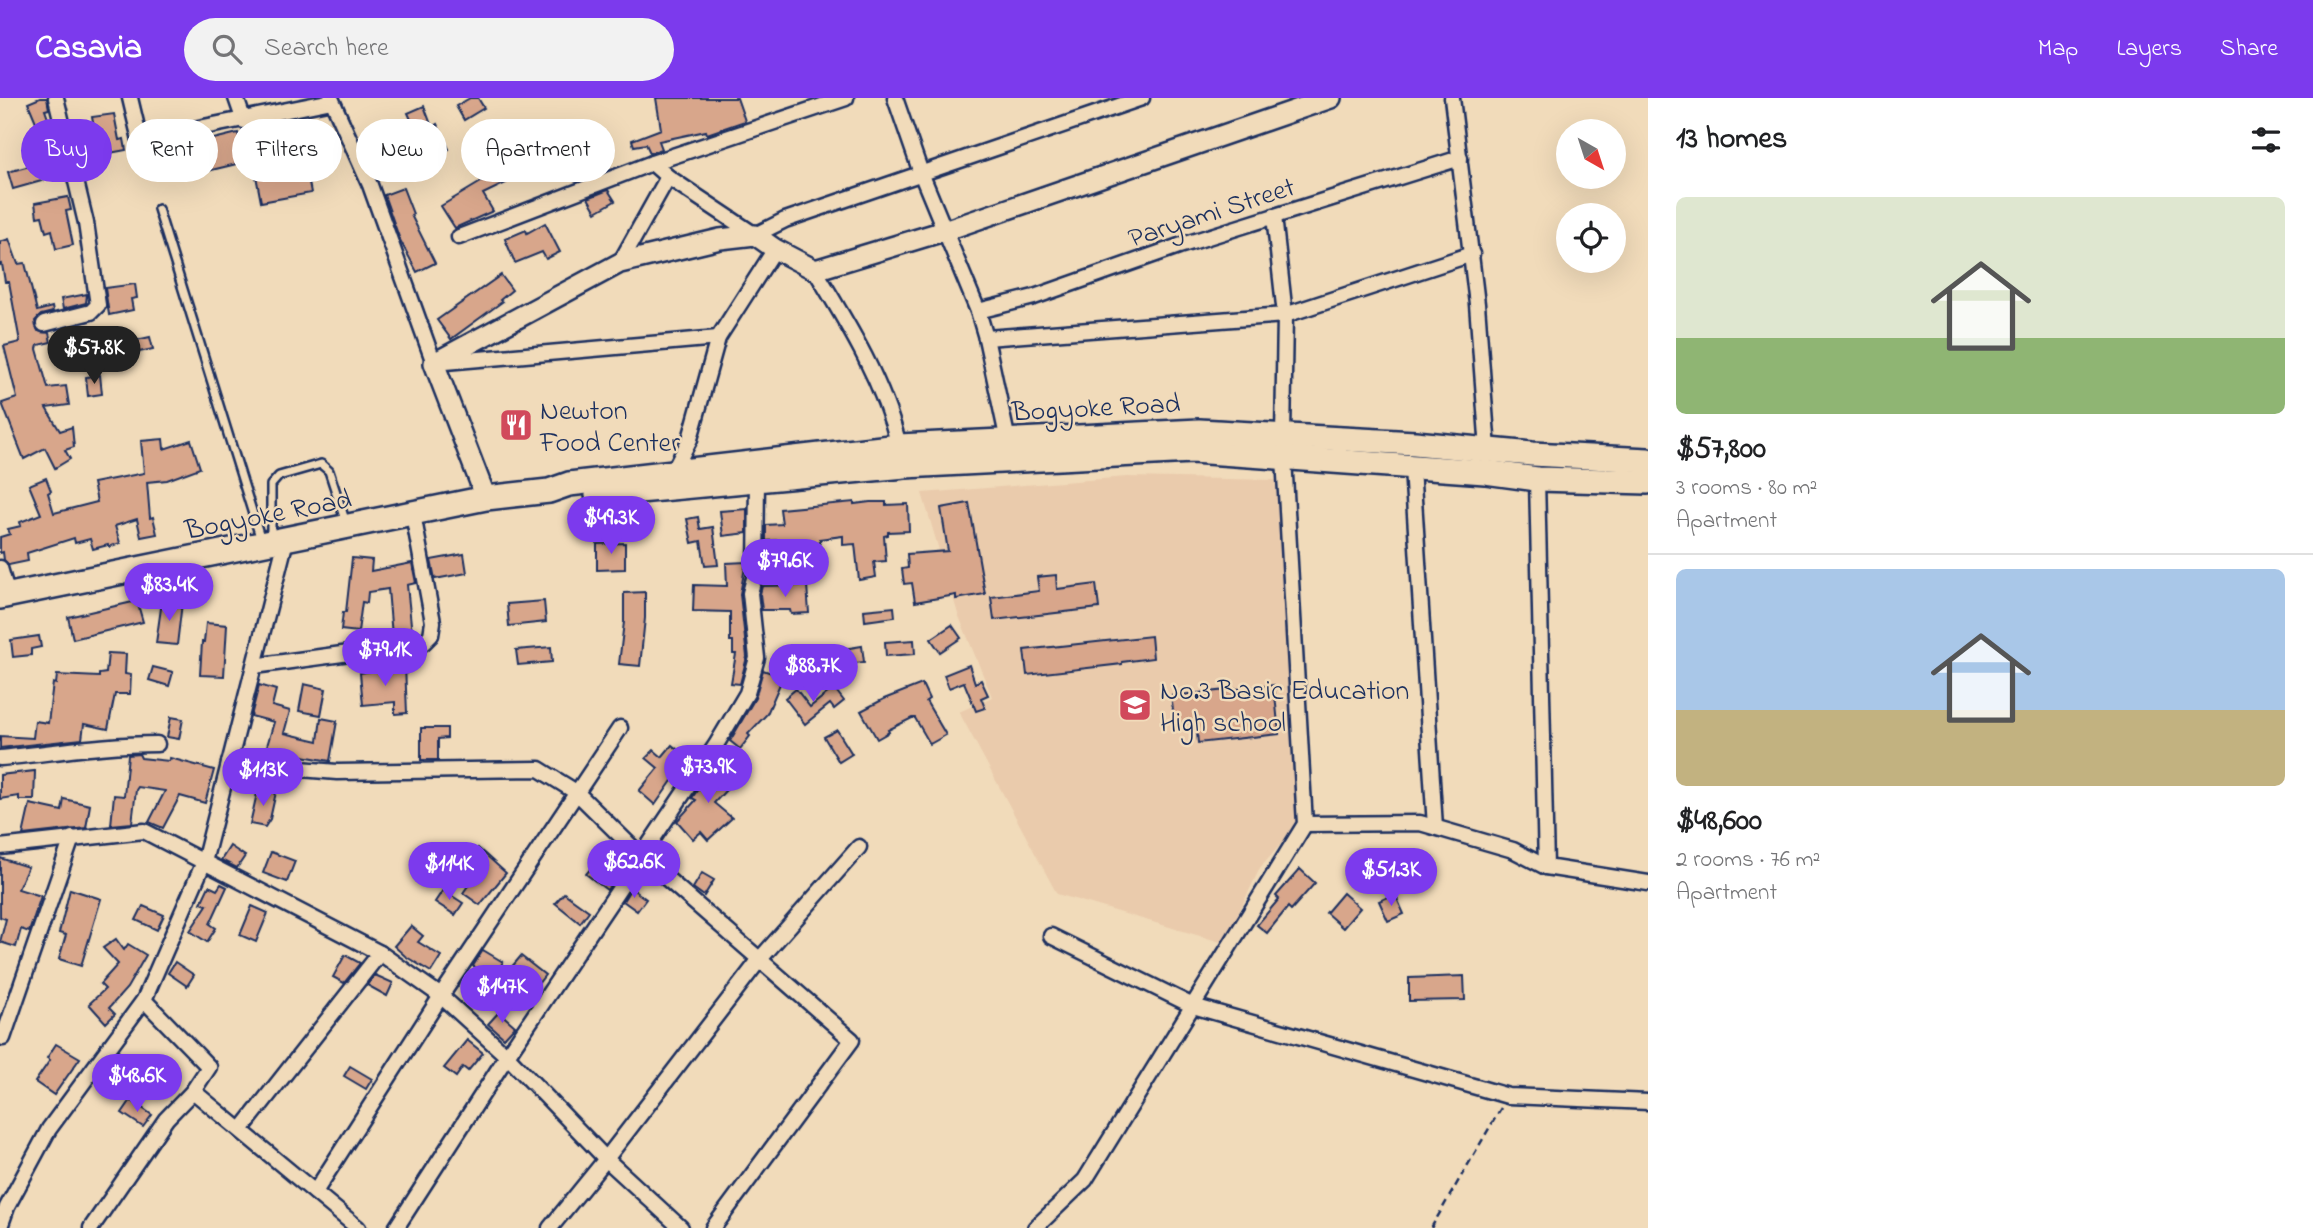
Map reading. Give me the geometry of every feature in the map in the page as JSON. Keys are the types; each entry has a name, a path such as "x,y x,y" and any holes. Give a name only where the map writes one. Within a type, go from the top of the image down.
{"main road":[{"name":"Bogyoke Road","path":"4,596 486,498 549,491 569,484 899,446 1199,431 1412,467 1537,479 1648,482"},
{"name":"Bogyoke Road","path":"549,491 582,496 905,466 1415,443 1648,460"}],"street":[{"path":"44,324 92,312 98,305 86,223 56,98"},
{"path":"130,98 140,141 232,123"},
{"path":"236,98 243,119"},
{"path":"459,237 652,163 846,98"},
{"path":"895,98 921,173 978,311 1008,441"},
{"path":"434,363 620,263 720,239 755,235 785,220 1142,98"},
{"path":"815,270 944,231 1331,98"},
{"path":"1452,98 1472,254 1488,450"},
{"path":"252,119 332,100 370,185 486,498"},
{"name":"Paryami Street","path":"978,311 1034,297 1179,246 1460,158"},
{"path":"652,163 668,177 775,249 815,270 872,368 892,418 899,446"},
{"path":"620,263 668,177"},
{"path":"1035,1228 1085,1180 1305,824 1283,447 1285,315 1274,216"},
{"path":"674,470 690,439 718,338 775,249"},
{"path":"986,338 1285,315 1472,254"},
{"path":"434,363 718,338"},
{"path":"1412,467 1435,827"},
{"path":"1537,479 1546,867"},
{"path":"396,1228 507,1056 716,745 747,693 757,658 750,593 755,571 757,480"},
{"path":"254,666 423,643 431,635 433,622 413,513"},
{"path":"0,1227 7,1207 50,1129 144,1000 204,862 254,666 273,542"},
{"path":"0,568 4,596"},
{"path":"315,1192 441,996 620,728"},
{"path":"0,758 115,744 157,744"},
{"path":"229,763 337,772 539,769 576,792 641,856 852,1040 713,1228"},
{"path":"1305,824 1420,823 1513,850 1546,867 1648,883"},
{"path":"0,847 144,831 380,953 441,996 507,1056 606,1159 681,1228"},
{"path":"4,1038 72,838"},
{"path":"550,1228 760,959 859,847"},
{"path":"1051,936 1193,1006 1508,1096 1648,1102"},
{"path":"241,1130 380,953"},
{"path":"91,1228 166,1119 193,1091 209,1067 144,1000"},
{"path":"193,1091 358,1228"}],"lane":[{"path":"158,209 273,542"},
{"path":"273,542 271,485 279,476 321,464 330,471 348,527"}],"path":[{"path":"1431,1228 1508,1096"}],"shaded area":[{"name":"No.3 Basic Education High school","path":"1127,477 1277,480 1305,824 1288,836 1260,868 1224,943 1057,894 959,712 992,697 958,614 922,493"}],"building":[{"path":"47,98 49,109 45,110 48,119 35,119 28,103"},
{"path":"470,98 478,98 484,108 463,119 456,106"},
{"path":"656,98 737,98 745,121 707,134 706,131 659,141 662,149 650,153 646,144 634,146 632,140 661,129"},
{"path":"424,106 429,119 411,119 408,113"},
{"path":"114,114 119,140 124,139 126,150 112,153 112,119 92,117"},
{"path":"232,134 232,165 218,168 218,138"},
{"path":"21,168 21,182 38,182 13,189 8,172"},
{"path":"257,182 309,182 311,193 261,202"},
{"path":"481,182 508,182 483,194 493,211 455,228 441,206"},
{"path":"403,188 413,214 411,215 435,263 417,272 400,240 384,195"},
{"path":"608,190 615,201 596,212 588,198"},
{"path":"68,197 71,210 66,211 73,245 56,249 52,230 46,232 42,216 37,217 35,203"},
{"path":"545,223 560,252 546,259 542,252 515,263 505,239 526,230 527,233"},
{"path":"9,239 18,264 25,263 37,311 52,307 53,312 41,315 35,321 38,331 49,333 51,342 38,345 37,349 48,388 66,386 69,405 46,408 60,431 72,427 74,447 65,450 70,459 55,468 45,448 24,459 2,403 17,398 4,346 20,342 9,282 5,282 2,264 0,265 0,242"},
{"path":"501,275 512,290 500,300 502,302 451,339 437,320"},
{"path":"135,284 137,298 131,299 133,310 109,315 105,288"},
{"path":"87,294 86,303 63,309 61,299"},
{"path":"150,337 153,349 121,356 119,344"},
{"path":"100,375 102,394 88,396 86,377"},
{"path":"163,439 164,449 191,440 200,468 167,480 147,482 150,518 153,517 157,534 141,537 137,519 115,526 120,543 109,547 108,545 93,549 90,539 75,543 74,538 27,553 28,561 9,565 4,560 3,552 0,553 0,537 10,534 8,529 21,526 20,522 41,514 29,485 46,478 54,513 97,502 93,483 144,473 141,441"},
{"path":"854,502 908,504 909,531 888,532 888,535 884,536 886,561 874,562 876,577 859,580 855,544 843,545 843,536 820,539 820,543 803,546 804,552 785,554 783,540 766,541 766,525 782,524 780,509"},
{"path":"969,503 985,594 956,599 956,595 915,602 912,583 904,584 902,569 908,568 907,554 948,551 941,508"},
{"path":"747,509 747,533 723,536 720,511"},
{"path":"698,517 700,529 713,527 718,565 705,566 701,541 692,543 687,519"},
{"path":"625,543 625,569 597,570 597,544"},
{"path":"464,554 467,573 435,579 431,560"},
{"path":"352,558 372,560 371,571 412,563 416,583 407,585 412,634 392,636 388,589 368,592 367,603 362,602 358,632 341,630 343,612 346,612"},
{"path":"746,562 740,594 747,657 740,684 731,683 736,654 733,654 733,641 730,641 730,612 693,611 694,585 727,586 726,563"},
{"path":"1056,575 1057,589 1096,584 1099,608 994,620 991,597 1039,591 1037,577"},
{"path":"807,585 809,613 791,614 790,610 762,610 762,586"},
{"path":"645,592 640,666 619,664 624,593"},
{"path":"137,601 143,622 73,639 68,617"},
{"path":"162,601 182,603 177,645 156,643"},
{"path":"544,601 546,622 509,626 507,604"},
{"path":"894,607 895,617 865,621 864,610"},
{"path":"206,623 227,625 224,676 200,675"},
{"path":"952,625 961,638 940,652 931,639"},
{"path":"39,636 41,647 31,649 31,655 13,657 11,640"},
{"path":"1151,636 1153,658 1027,675 1024,650"},
{"path":"914,640 915,654 886,656 885,642"},
{"path":"862,646 864,662 839,665 837,650"},
{"path":"551,647 552,662 518,665 516,650"},
{"path":"108,653 126,654 125,674 131,675 130,694 115,694 108,729 84,724 82,739 0,748 0,736 33,738 35,721 48,723 53,683 56,684 57,675 99,677 99,674 106,673"},
{"path":"405,665 407,713 395,714 395,702 363,705 360,673"},
{"path":"969,665 975,683 981,680 988,695 981,698 985,708 976,711 964,682 949,688 944,675"},
{"path":"153,667 173,672 169,686 149,680"},
{"path":"763,670 783,677 767,714 748,734 750,736 740,749 730,741 755,698"},
{"path":"304,684 326,689 321,715 299,711"},
{"path":"922,684 929,699 926,701 946,735 930,744 915,718 912,718 877,739 861,711"},
{"path":"259,685 276,690 272,706 290,711 284,733 318,741 321,718 337,721 330,761 286,753 284,758 264,756 274,722 251,716"},
{"path":"1274,685 1279,734 1198,743 1196,722 1175,724 1171,696"},
{"path":"834,688 844,701 834,709 830,704 805,724 785,698 796,689 810,707"},
{"path":"171,717 183,719 179,739 167,737"},
{"path":"421,728 447,728 447,738 438,739 438,760 421,760"},
{"path":"837,730 852,754 839,762 824,737"},
{"path":"672,745 688,758 655,805 639,791 658,768 646,758 654,750 662,757"},
{"path":"139,754 141,758 169,761 170,758 214,770 205,803 180,796 163,828 149,822 165,791 138,787 132,823 111,825 114,795 124,796 128,755"},
{"path":"723,763 738,777 714,803 732,818 708,840 701,832 693,839 677,821 696,800 692,798 707,776"},
{"path":"35,771 34,800 19,800 19,796 0,799 0,775"},
{"path":"258,789 276,792 270,819 265,827 250,824"},
{"path":"64,799 90,805 86,828 23,835 30,804 62,811"},
{"path":"230,846 245,856 237,868 221,860"},
{"path":"478,848 506,873 480,905 463,893 479,870 468,860"},
{"path":"271,852 295,861 287,882 263,873"},
{"path":"0,858 28,867 18,889 41,896 29,932 21,929 16,947 0,942 6,919 0,917"},
{"path":"597,861 616,876 607,890 586,874"},
{"path":"1300,869 1315,883 1291,910 1288,907 1267,933 1257,925 1279,899 1276,896"},
{"path":"702,873 714,880 704,896 693,888"},
{"path":"221,884 227,887 210,924 216,928 207,942 190,931 207,905 201,903 209,886 217,890"},
{"path":"631,888 646,899 637,911 623,901"},
{"path":"70,889 101,899 81,966 59,959 66,935 59,933"},
{"path":"443,890 463,903 455,915 435,902"},
{"path":"564,893 589,911 580,923 555,903"},
{"path":"1343,893 1360,908 1343,928 1326,913"},
{"path":"1395,894 1404,914 1388,921 1379,901"},
{"path":"143,906 164,915 157,930 136,920"},
{"path":"252,906 268,913 256,942 240,935"},
{"path":"411,926 423,936 418,942 441,956 431,972 394,946"},
{"path":"116,939 124,950 128,944 146,955 127,988 109,1008 115,1014 106,1023 89,1004 105,989 100,984 118,964 103,948"},
{"path":"483,950 503,962 493,979 473,966"},
{"path":"345,955 360,963 344,983 333,977"},
{"path":"521,956 545,975 534,989 510,969"},
{"path":"175,962 194,975 187,986 168,973"},
{"path":"375,975 393,983 387,996 367,985"},
{"path":"1464,976 1465,1000 1409,1001 1409,978"},
{"path":"499,1012 515,1026 504,1038 488,1024"},
{"path":"467,1040 483,1053 468,1071 463,1067 456,1077 444,1068"},
{"path":"56,1044 80,1058 54,1095 35,1082 50,1060 47,1058"},
{"path":"350,1066 372,1079 366,1089 344,1076"},
{"path":"131,1100 152,1115 143,1127 122,1113"}],"place":[{"name":"Newton Food Center","path":"516,425"},
{"name":"No.3 Basic Education High school","path":"1135,705"}]}
